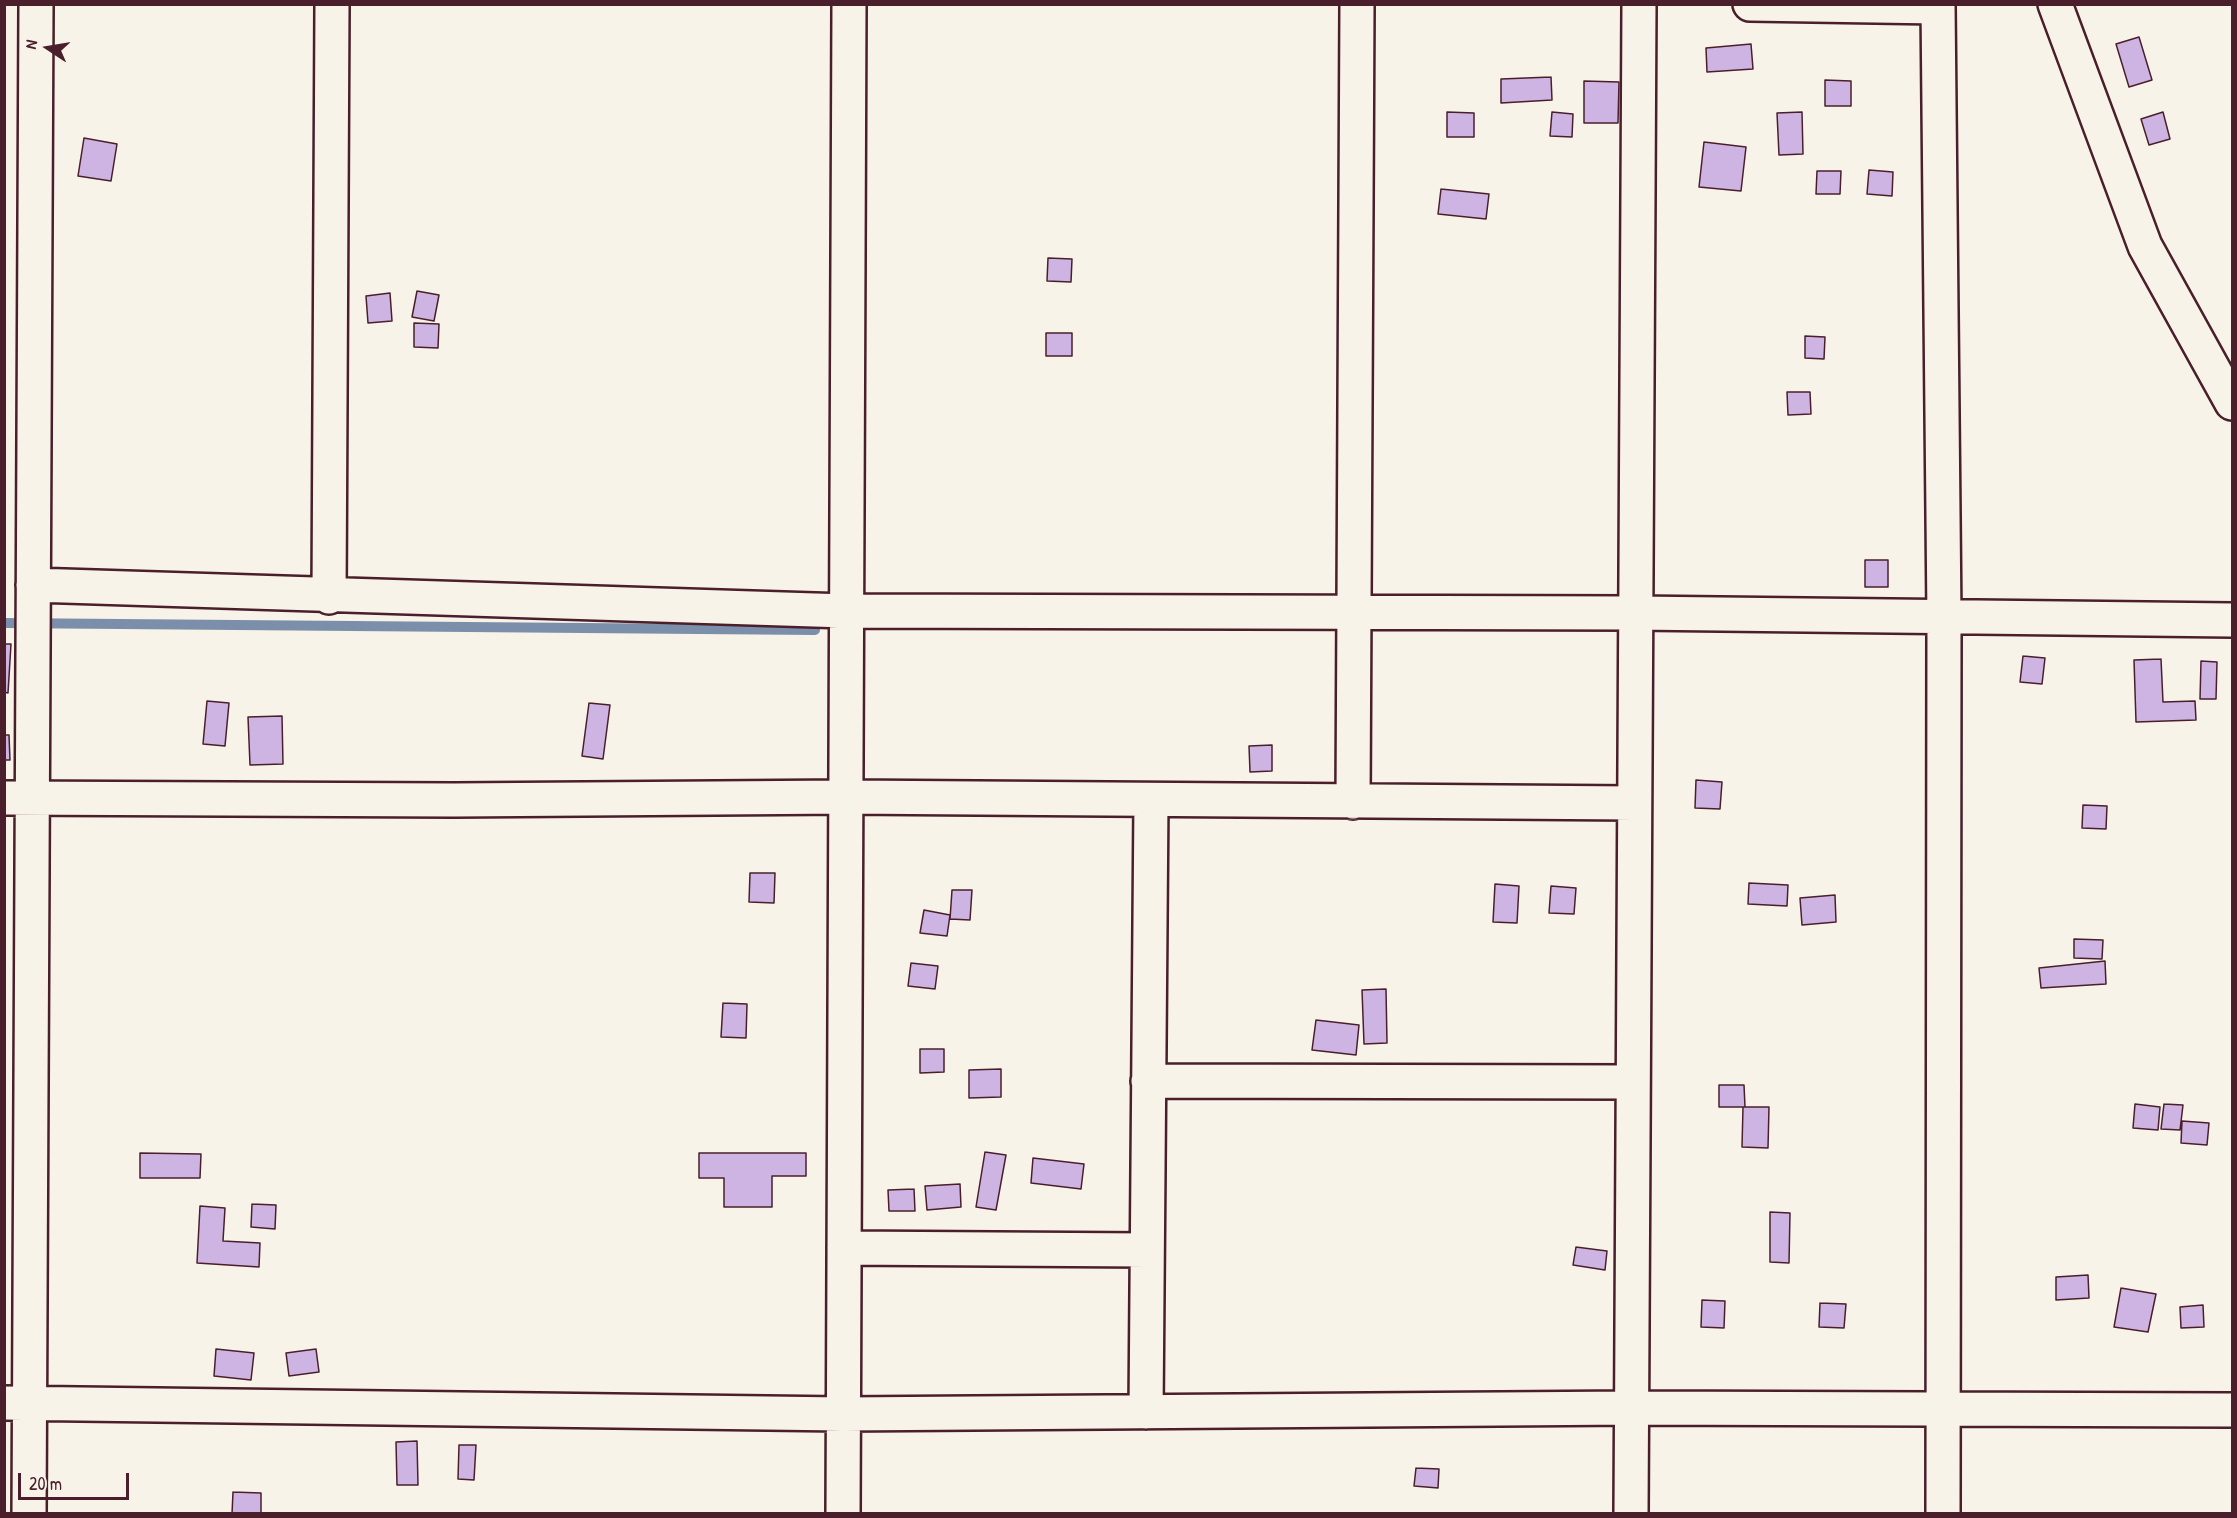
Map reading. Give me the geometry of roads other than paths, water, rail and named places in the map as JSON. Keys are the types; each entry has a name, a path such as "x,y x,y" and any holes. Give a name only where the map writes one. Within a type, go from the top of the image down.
{"street":[{"path":"29,1514 17,1404 18,798 33,585 36,4"},
{"path":"329,597 332,4"},
{"path":"843,1514 849,4"},
{"path":"1353,802 1357,4"},
{"path":"1631,1514 1639,4"},
{"path":"1750,4 1938,6 1944,618 1942,1514"},
{"path":"2055,4 2145,246 2232,403"},
{"path":"33,585 329,597 846,611 1635,613 2232,620"},
{"path":"18,798 454,800 846,797 1634,802"},
{"path":"1146,1412 1151,800"},
{"path":"1148,1081 1633,1082"},
{"path":"844,1248 1147,1250"},
{"path":"17,1404 843,1414 1631,1408 2232,1410"}],"waterway":[{"path":"4,623 815,630"}]}
